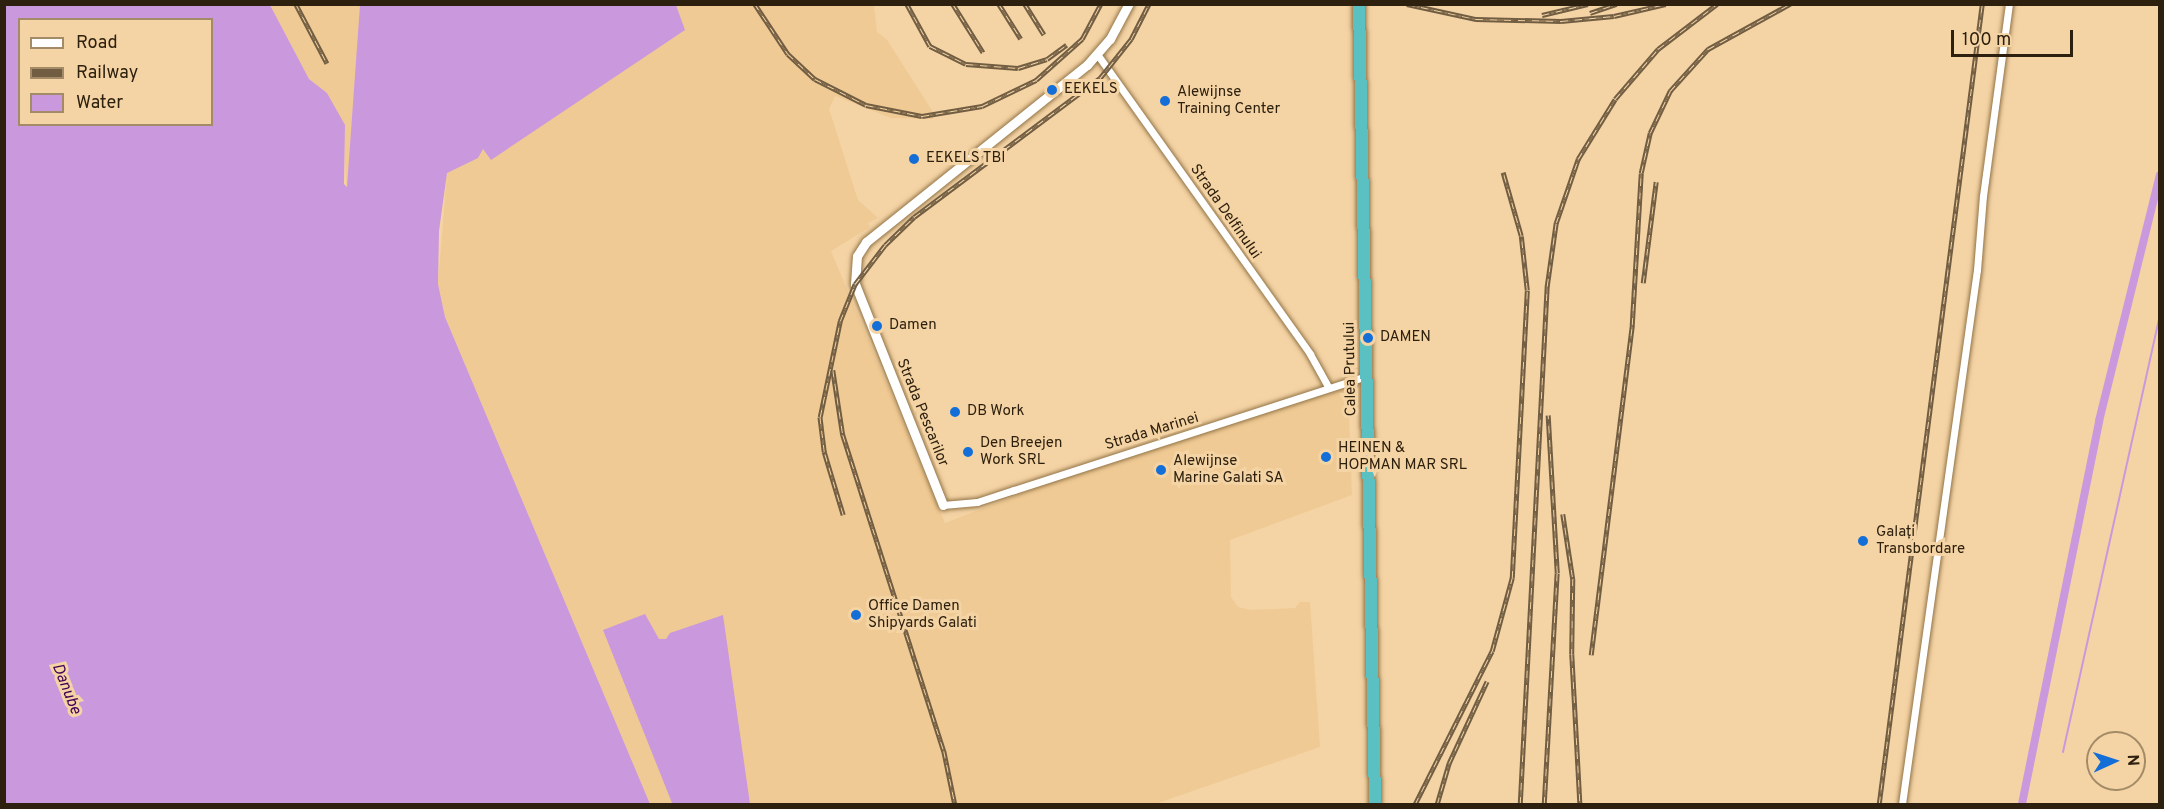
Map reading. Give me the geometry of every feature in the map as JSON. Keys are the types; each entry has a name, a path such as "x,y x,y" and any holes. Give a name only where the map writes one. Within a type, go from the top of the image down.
{"highway":[{"name":"Calea Prutului","path":"1359,4 1375,804"}],"street":[{"path":"1097,54 1129,4"},
{"path":"1902,804 1977,270 1983,196 2009,4"},
{"name":"Strada Pescarilor","path":"943,505 866,315 855,284 855,264 866,242 1053,95 1097,54"},
{"name":"Strada Delfinului","path":"1097,54 1310,354 1328,387"},
{"name":"Strada Marinei","path":"943,505 1005,493 1366,376"}],"shaded area":[{"path":"270,5 874,5 877,32 887,40 933,112 933,119 891,118 835,96 829,109 858,200 878,218 868,223 870,227 831,251 945,523 1044,485 1338,388 1348,389 1352,495 1230,540 1231,597 1238,607 1251,610 1295,608 1300,602 1310,602 1320,747 1155,804 650,804 445,317 438,284 447,173 350,181 346,186 344,124 327,93 309,79"}],"water":[{"name":"Danube","path":"5,4 270,5 309,79 327,93 345,125 344,184 347,187 360,5 676,5 685,30 491,160 483,149 478,158 447,173 439,231 438,284 445,317 650,804 5,804"},
{"path":"645,614 659,639 666,639 670,633 723,615 750,804 669,804 672,803 603,630"}],"waterway":[{"path":"2022,804 2099,421 2160,175"},
{"path":"2063,752 2160,315"}],"railway":[{"path":"296,4 327,63"},
{"path":"755,4 788,54 815,79 866,105 922,116 982,106 1036,80 1082,39 1101,4"},
{"path":"907,4 930,46 966,64 1018,68 1047,59 1066,45"},
{"path":"953,4 983,52"},
{"path":"999,4 1021,39"},
{"path":"1025,4 1044,35"},
{"path":"843,515 824,452 820,417 840,321 855,284 885,245 914,217 1100,78 1131,39 1149,4"},
{"path":"1407,4 1476,19 1561,21 1614,16 1666,4"},
{"path":"1542,15 1588,4"},
{"path":"1590,13 1616,4"},
{"path":"1520,804 1547,286 1556,223 1578,159 1615,99 1658,49 1717,4"},
{"path":"1591,655 1632,325 1641,173 1650,133 1670,91 1708,49 1790,4"},
{"path":"1879,804 1982,4"},
{"path":"1415,804 1492,651 1512,578 1527,290 1521,236 1503,173"},
{"path":"1643,283 1656,182"},
{"path":"833,370 843,435 944,751 955,804"},
{"path":"1544,804 1557,573 1548,415"},
{"path":"1563,514 1573,579 1572,654 1580,804"},
{"path":"1437,804 1449,763 1487,681"}],"place":[{"name":"EEKELS","path":"1052,90"},
{"name":"Alewijnse Training Center","path":"1165,101"},
{"name":"EEKELS TBI","path":"914,159"},
{"name":"Damen","path":"877,326"},
{"name":"DAMEN","path":"1368,338"},
{"name":"DB Work","path":"955,412"},
{"name":"Den Breejen Work SRL","path":"968,452"},
{"name":"HEINEN & HOPMAN MAR SRL","path":"1326,457"},
{"name":"Alewijnse Marine Galati SA","path":"1161,470"},
{"name":"Galați Transbordare","path":"1863,541"},
{"name":"Office Damen Shipyards Galati","path":"856,615"}]}
